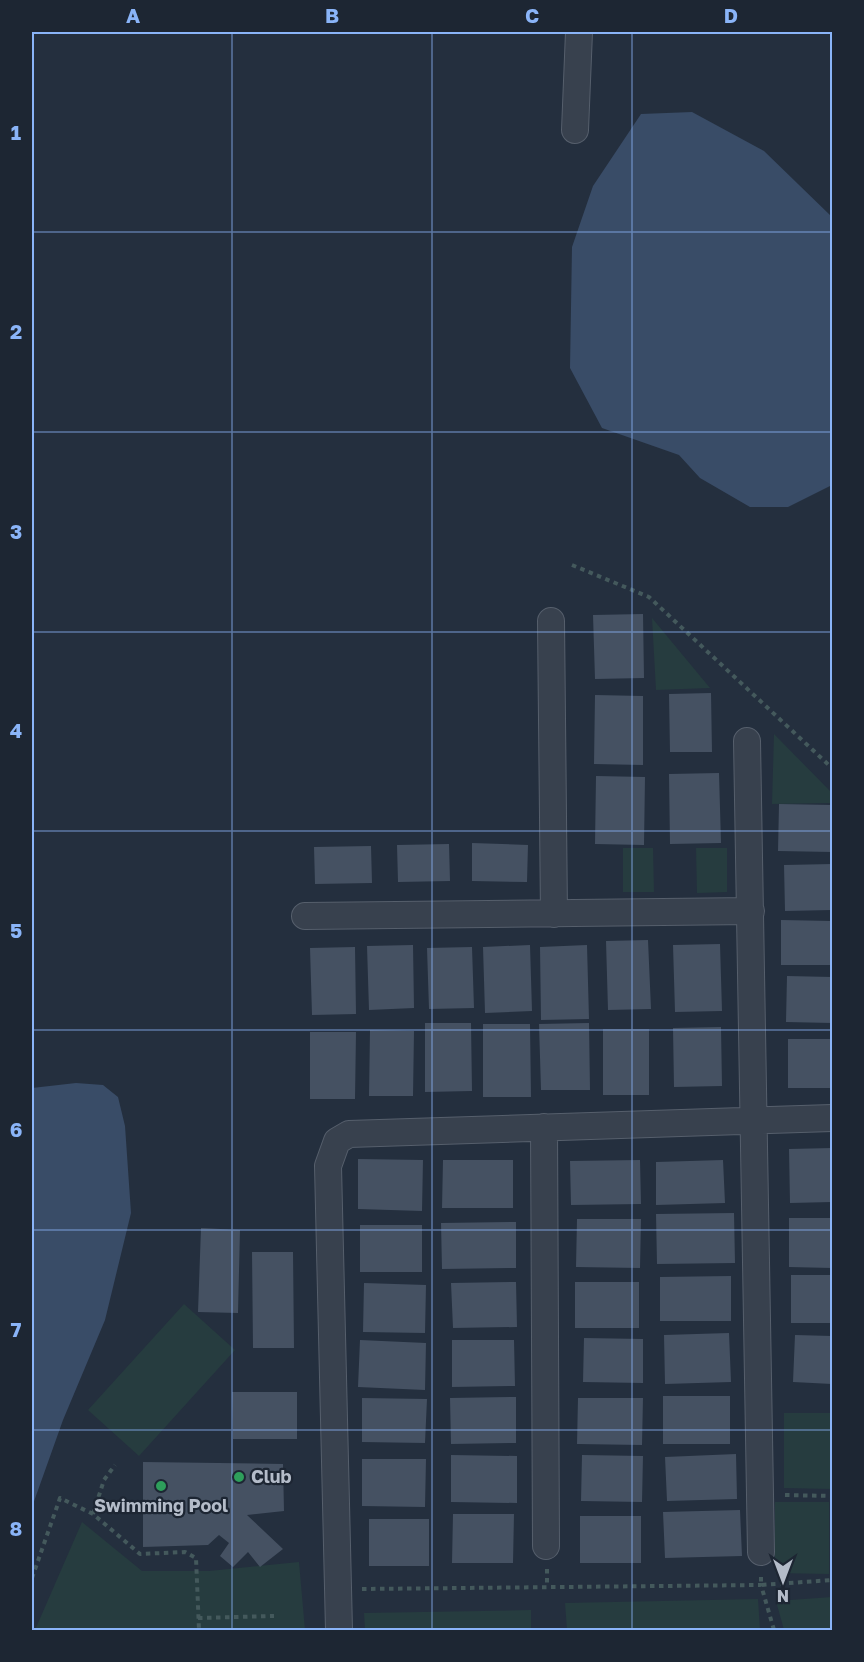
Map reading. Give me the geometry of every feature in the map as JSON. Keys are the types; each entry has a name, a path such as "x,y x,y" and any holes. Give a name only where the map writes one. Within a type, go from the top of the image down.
{"street":[{"path":"575,130 579,32"},
{"path":"551,621 554,914"},
{"path":"747,741 761,1552"},
{"path":"305,916 751,911"},
{"path":"339,1630 327,1166 337,1141 350,1134 832,1118"},
{"path":"544,1127 546,1546"}],"path":[{"path":"572,565 650,597 832,768"},
{"path":"93,1514 104,1480 115,1465"},
{"path":"760,1496 832,1496"},
{"path":"32,1578 60,1498 93,1514 140,1554 185,1552 196,1557 199,1630"},
{"path":"761,1552 761,1586 774,1630"},
{"path":"338,1589 761,1586 832,1580"},
{"path":"198,1618 274,1616"}],"green space":[{"path":"652,618 710,688 656,690"},
{"path":"774,734 832,793 832,803 772,804"},
{"path":"623,848 653,848 654,892 623,892"},
{"path":"696,848 727,848 727,892 697,893"},
{"path":"184,1304 235,1350 139,1456 88,1410"},
{"path":"784,1413 832,1413 832,1489 784,1488"},
{"path":"775,1502 829,1502 829,1574 775,1573"},
{"path":"82,1522 142,1571 209,1571 299,1562 305,1630 35,1630"},
{"path":"832,1597 832,1630 784,1630 776,1601"},
{"path":"758,1599 760,1630 567,1630 565,1603"},
{"path":"531,1610 531,1630 365,1630 364,1613"}],"water":[{"path":"692,112 764,151 832,217 832,485 788,507 750,507 700,478 679,455 602,428 570,368 572,247 593,186 641,114"},
{"path":"76,1083 103,1085 118,1097 125,1126 131,1213 105,1320 63,1420 32,1507 32,1088"}],"building":[{"path":"643,614 644,678 595,679 593,615"},
{"path":"711,693 712,752 670,752 669,694"},
{"path":"595,695 643,696 643,765 594,764"},
{"path":"719,773 721,843 670,844 669,774"},
{"path":"596,776 645,777 644,845 595,844"},
{"path":"779,804 832,805 832,852 778,851"},
{"path":"472,843 528,845 527,882 472,881"},
{"path":"449,844 450,881 398,882 397,845"},
{"path":"371,846 372,883 315,884 314,847"},
{"path":"832,864 832,910 785,911 784,865"},
{"path":"781,920 832,921 832,965 781,965"},
{"path":"648,940 651,1009 608,1010 606,941"},
{"path":"720,944 722,1011 675,1012 673,945"},
{"path":"413,945 414,1008 369,1010 367,946"},
{"path":"530,945 532,1011 485,1013 483,947"},
{"path":"587,945 589,1019 541,1020 540,947"},
{"path":"355,947 356,1014 312,1015 310,948"},
{"path":"472,947 474,1008 429,1009 427,948"},
{"path":"787,976 832,977 832,1023 786,1022"},
{"path":"425,1023 471,1023 472,1091 425,1092"},
{"path":"589,1023 590,1090 541,1090 539,1024"},
{"path":"483,1024 530,1024 531,1097 483,1097"},
{"path":"721,1027 722,1086 674,1087 673,1028"},
{"path":"603,1029 649,1029 649,1095 603,1095"},
{"path":"370,1030 414,1031 413,1096 369,1096"},
{"path":"310,1032 356,1032 355,1099 310,1099"},
{"path":"788,1039 832,1039 832,1088 788,1088"},
{"path":"832,1148 832,1202 790,1203 789,1149"},
{"path":"358,1159 423,1160 422,1211 358,1209"},
{"path":"443,1160 513,1160 513,1208 442,1208"},
{"path":"640,1160 641,1204 571,1205 570,1161"},
{"path":"723,1160 725,1203 656,1205 656,1162"},
{"path":"734,1213 735,1263 657,1264 656,1214"},
{"path":"789,1218 832,1218 832,1268 789,1267"},
{"path":"577,1219 641,1219 640,1268 576,1267"},
{"path":"516,1222 516,1268 442,1269 441,1223"},
{"path":"360,1225 422,1225 422,1272 360,1272"},
{"path":"201,1228 240,1230 238,1313 198,1312"},
{"path":"252,1252 293,1252 294,1348 253,1348"},
{"path":"791,1275 832,1275 832,1323 791,1323"},
{"path":"731,1276 731,1321 660,1321 660,1277"},
{"path":"516,1282 517,1327 453,1328 451,1283"},
{"path":"575,1282 639,1282 639,1328 575,1328"},
{"path":"364,1283 426,1285 425,1333 363,1332"},
{"path":"729,1333 731,1382 665,1384 664,1335"},
{"path":"795,1335 832,1336 832,1384 793,1382"},
{"path":"584,1338 643,1339 643,1383 583,1382"},
{"path":"360,1340 426,1343 425,1390 358,1387"},
{"path":"452,1340 514,1340 515,1386 452,1387"},
{"path":"232,1392 297,1392 297,1439 233,1439"},
{"path":"663,1396 730,1396 730,1444 663,1444"},
{"path":"516,1397 516,1443 451,1444 450,1398"},
{"path":"362,1398 427,1399 425,1443 362,1442"},
{"path":"578,1398 643,1398 642,1445 577,1444"},
{"path":"736,1454 737,1499 667,1501 665,1457"},
{"path":"451,1455 517,1456 517,1503 451,1502"},
{"path":"582,1455 643,1456 642,1502 581,1501"},
{"path":"362,1459 426,1459 425,1507 362,1506"},
{"path":"143,1462 283,1464 284,1511 247,1515 283,1549 260,1567 248,1552 233,1567 220,1556 229,1543 219,1535 208,1545 143,1547"},
{"path":"740,1510 742,1556 665,1558 663,1512"},
{"path":"453,1514 514,1514 513,1563 452,1563"},
{"path":"580,1516 641,1516 641,1563 580,1563"},
{"path":"369,1519 429,1519 429,1566 369,1566"}],"place":[{"name":"Club","path":"239,1477"},
{"name":"Swimming Pool","path":"161,1486"}]}
